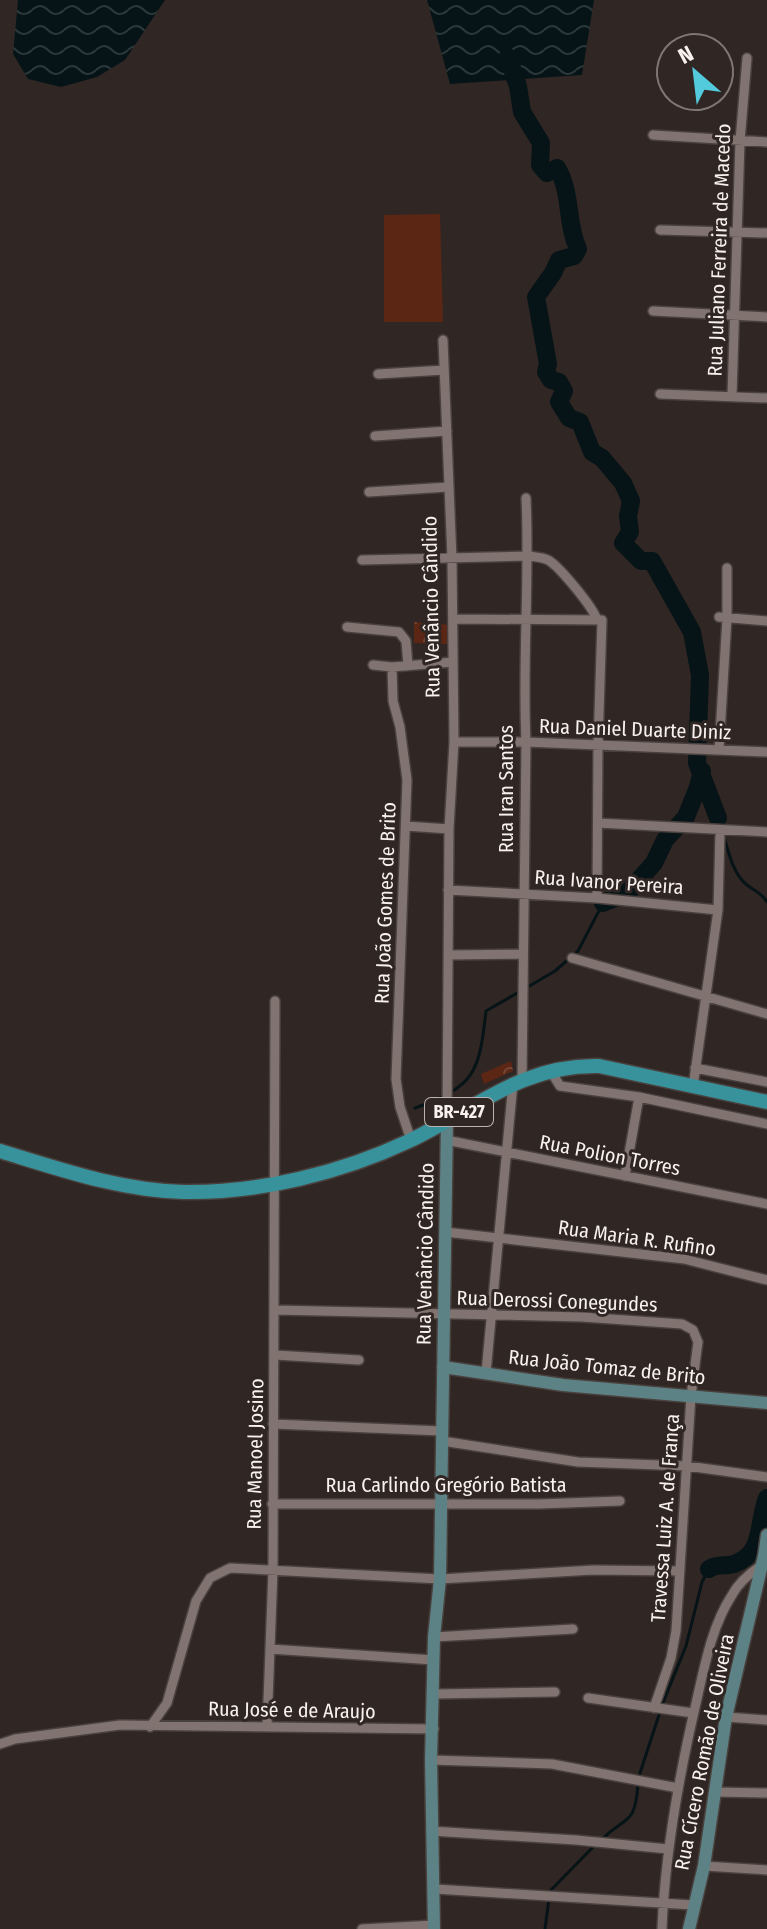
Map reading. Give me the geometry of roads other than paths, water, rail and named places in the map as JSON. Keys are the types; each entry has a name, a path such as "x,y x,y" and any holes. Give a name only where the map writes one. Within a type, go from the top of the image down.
{"main road":[{"name":"BR-427","path":"0,1151 66,1171 153,1189 185,1192 313,1176 411,1140 518,1081 572,1065 599,1066 767,1102"}],"street":[{"name":"Rua Juliano Ferreira de Macedo","path":"732,396 740,141 747,58"},
{"path":"653,135 767,142"},
{"path":"660,230 767,233"},
{"path":"653,311 767,317"},
{"name":"Rua Venâncio Cândido","path":"434,1927 431,1760 434,1637 440,1579 449,829 454,742 452,559 443,340"},
{"path":"378,374 444,370"},
{"path":"660,394 767,398"},
{"path":"375,436 447,431"},
{"path":"369,492 448,487"},
{"name":"Rua Iran Santos","path":"486,1373 507,1152 518,1081 529,556 526,498"},
{"path":"362,560 543,558 557,567 589,604 600,620 597,898"},
{"path":"719,750 727,568"},
{"path":"723,617 767,621"},
{"path":"453,619 600,620"},
{"path":"347,627 395,631 403,636 408,647 408,666"},
{"path":"373,665 392,667 453,662"},
{"name":"Rua João Gomes de Brito","path":"392,667 393,701 406,760 396,1079 400,1107 411,1140"},
{"name":"Rua Daniel Duarte Diniz","path":"454,742 767,752"},
{"path":"598,823 767,832"},
{"path":"406,826 449,829"},
{"path":"693,1087 718,910 720,831"},
{"name":"Rua Ivanor Pereira","path":"448,890 597,898 718,910"},
{"path":"448,955 522,954"},
{"path":"572,958 767,1014"},
{"name":"Rua Manoel Josino","path":"267,1727 273,1570 275,1001"},
{"path":"695,1068 767,1082"},
{"path":"550,1070 560,1086 639,1097 767,1124"},
{"path":"625,1176 639,1097"},
{"name":"Rua Polion Torres","path":"446,1140 767,1204"},
{"name":"Rua Maria R. Rufino","path":"445,1232 684,1259 767,1280"},
{"name":"Rua Derossi Conegundes","path":"275,1310 582,1317 682,1324 693,1330"},
{"name":"Travessa Luiz A. de França","path":"654,1708 671,1658 676,1631 691,1396 698,1342 693,1330"},
{"path":"275,1355 359,1360"},
{"name":"Rua João Tomaz de Brito","path":"443,1367 593,1388 767,1403"},
{"path":"273,1424 442,1436 578,1462 687,1466 767,1477"},
{"name":"Rua Carlindo Gregório Batista","path":"272,1504 441,1505 620,1501"},
{"name":"Rua Cícero Romão de Oliveira","path":"689,1929 704,1866 726,1717 765,1559 767,1535"},
{"path":"662,1929 668,1849 678,1788 711,1641 726,1605 740,1583 765,1559"},
{"path":"150,1727 167,1703 196,1601 210,1578 230,1568 440,1579 580,1571 680,1571"},
{"path":"434,1637 573,1629"},
{"path":"270,1649 434,1660"},
{"path":"435,1694 555,1692"},
{"path":"588,1698 693,1713"},
{"path":"726,1717 767,1720"},
{"name":"Rua José e de Araujo","path":"0,1744 97,1727 434,1729"},
{"path":"431,1760 552,1764 678,1788"},
{"path":"715,1792 767,1793"},
{"path":"431,1831 668,1849"},
{"path":"704,1866 767,1870"},
{"path":"435,1889 693,1905"},
{"path":"362,1929 434,1927"}],"water":[{"path":"18,0 165,0 125,60 97,77 61,87 28,79 13,54"},
{"path":"427,0 594,0 582,75 450,84"}],"waterway":[{"path":"508,57 518,86 522,112 541,143 540,165 547,173 557,168 562,177 578,249 574,256 559,260 536,297 548,364 546,372 551,380 559,382 564,391 559,402 569,418 580,422 592,452 602,458 623,483 631,501 628,516 630,532 623,543 641,561 652,561 692,632 700,675 697,763 718,818"},
{"path":"603,903 627,893 654,863 665,840 686,817 702,771"},
{"path":"724,837 738,875 767,902"},
{"path":"526,988 555,971 578,951 603,903"},
{"path":"415,1108 462,1084 476,1064 486,1011 519,992"},
{"path":"709,1569 734,1564 751,1553 767,1498"},
{"path":"662,1705 686,1646 702,1582 709,1569"},
{"path":"639,1776 660,1712"},
{"path":"601,1840 632,1814 638,1784"},
{"path":"545,1929 550,1891 595,1845"}]}
